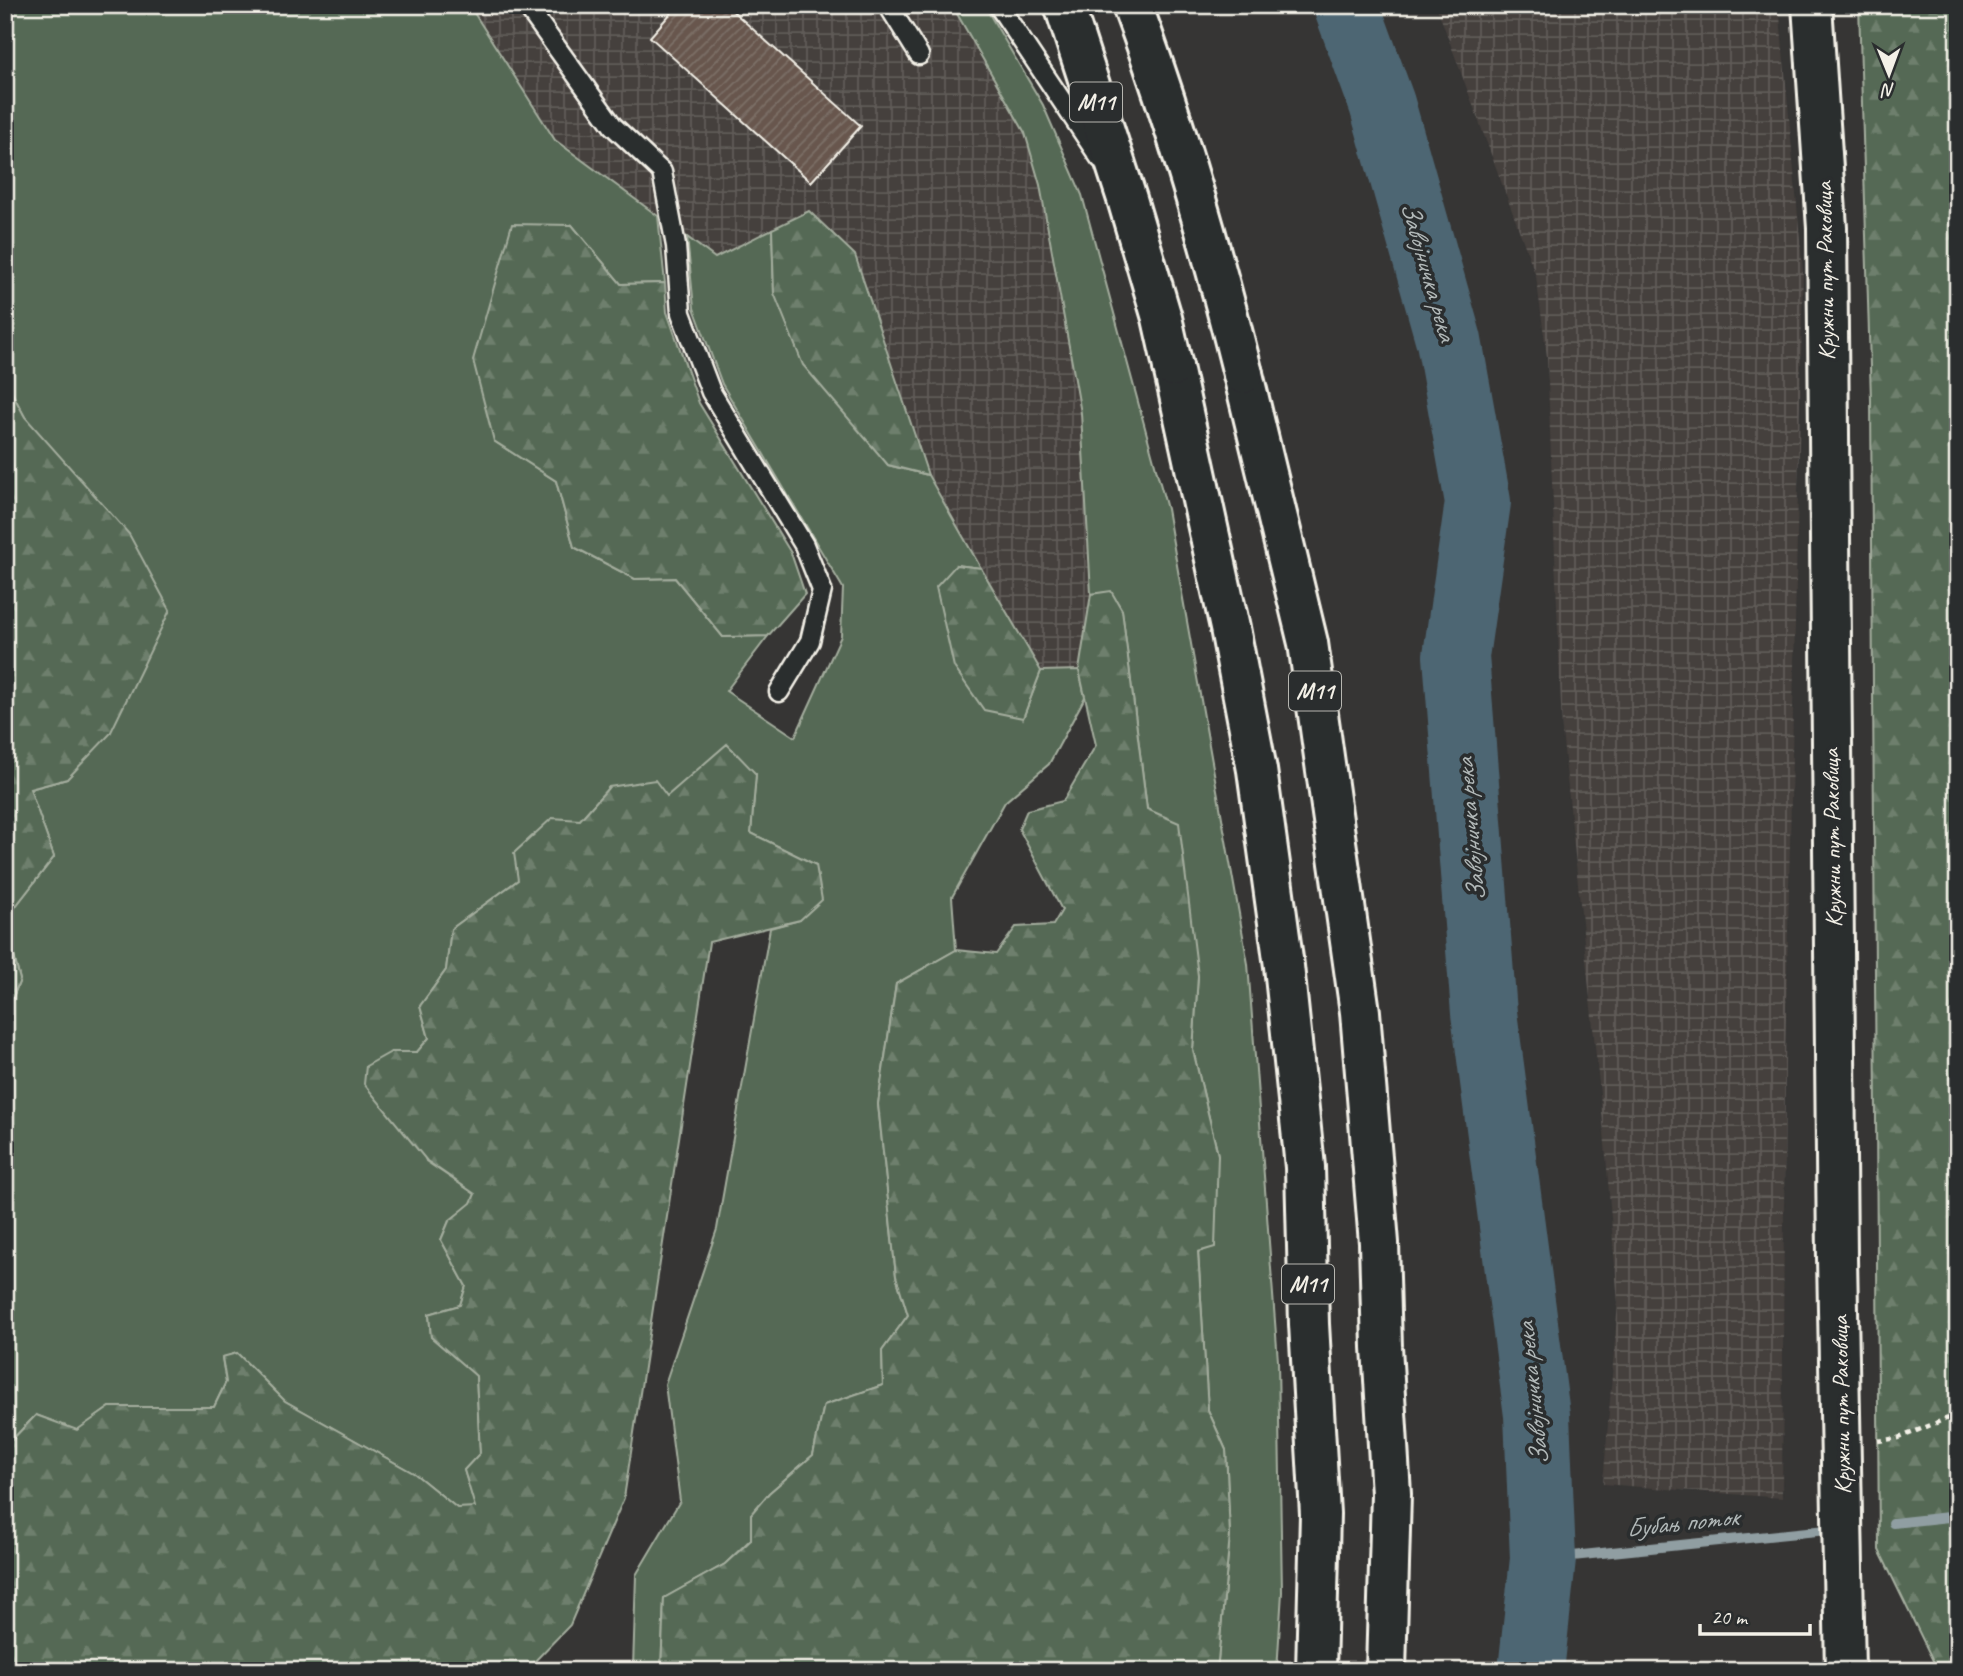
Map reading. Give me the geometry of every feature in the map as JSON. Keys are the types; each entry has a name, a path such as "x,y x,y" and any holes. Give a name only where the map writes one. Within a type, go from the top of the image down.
{"main road":[{"name":"M11","path":"1064,5 1127,199 1162,318 1230,628 1257,770 1284,966 1305,1167 1309,1324 1320,1514 1316,1671"},
{"name":"M11","path":"1132,5 1162,85 1218,273 1308,643 1360,1012 1379,1243 1381,1348 1391,1494 1386,1671"},
{"name":"Кружни пут Раковица","path":"1812,5 1827,228 1837,1258 1845,1671"}],"lane":[{"path":"526,5 612,126 662,172 676,246 681,313 710,392 804,545 822,590 810,640 779,692"},
{"path":"888,5 919,55"},
{"path":"998,5 1127,199"}],"path":[{"path":"1842,1446 1899,1438 1958,1414"}],"shaded area":[{"path":"469,5 952,5 1025,133 1040,185 1081,414 1091,594 1079,670 1041,671 928,475 855,255 715,259 555,140"},
{"path":"1436,5 1779,5 1803,272 1785,1062 1782,1498 1603,1484 1618,1303 1604,1132 1562,731 1547,357 1536,276"}],"green space":[{"path":"5,5 469,5 555,140 658,216 665,283 621,284 572,225 494,441 556,481 574,547 635,579 675,578 723,637 768,636 726,691 795,737 841,636 843,588 722,384 694,308 687,237 715,258 772,229 774,293 888,465 928,475 981,568 956,565 1023,718 1041,671 1079,670 1085,697 1049,764 1005,802 952,897 956,950 896,984 878,1104 896,1276 908,1315 882,1351 883,1385 824,1405 813,1455 769,1493 751,1514 751,1539 725,1564 664,1598 661,1671 634,1671 633,1668 636,1575 680,1501 665,1384 717,1229 770,928 800,920 816,865 751,833 756,774 666,796 609,787 580,820 518,880 451,929 446,970 420,1006 429,1038 417,1052 391,1052 426,1161 475,1194 472,1203 449,1221 441,1240 466,1286 460,1305 429,1314 431,1337 476,1375 480,1453 464,1470 476,1508 457,1508 415,1474 285,1401 237,1353 222,1358 226,1382 214,1407 110,1407 77,1431 36,1415 5,1447 5,1016 20,980 5,920 54,857 30,789 67,779 25,417 5,380"},
{"path":"952,5 984,5 1043,105 1082,195 1167,509 1248,964 1278,1361 1282,1592 1277,1671 1217,1671 1230,1535 1226,1450 1208,1410 1198,1252 1218,1155 1193,1050 1198,976 1147,809 1122,610 1111,592 1091,594 1081,413 1040,185 1025,133"},
{"path":"1859,5 1958,5 1958,1671 1938,1671 1879,1550 1871,400"},
{"path":"809,211 855,255 928,475 888,465 803,365 774,293 772,229"},
{"path":"512,224 572,225 621,284 665,283 667,312 699,403 791,553 805,594 768,636 723,637 675,578 635,579 574,547 556,481 494,441 473,360"},
{"path":"5,380 25,417 129,534 170,610 110,734 67,779 30,789 54,857 5,920"},
{"path":"956,565 981,568 1041,671 1023,718 984,710 954,667 936,587"},
{"path":"1111,591 1122,610 1147,809 1179,823 1198,976 1193,1050 1218,1155 1215,1247 1198,1252 1208,1410 1226,1450 1230,1535 1217,1671 661,1671 664,1598 725,1564 751,1540 751,1514 769,1493 813,1455 824,1405 883,1385 882,1351 908,1315 896,1276 878,1104 896,984 956,950 996,954 1016,927 1053,925 1062,910 1019,829 1027,810 1063,801 1096,745 1079,670 1091,594"},
{"path":"727,744 756,774 751,833 816,865 822,900 800,920 709,942 624,1498 570,1625 532,1664 491,1671 5,1671 5,1447 36,1415 77,1430 110,1407 214,1407 226,1382 222,1357 237,1353 285,1401 415,1474 457,1508 475,1507 464,1470 480,1453 476,1376 431,1337 429,1314 460,1305 466,1286 441,1240 449,1221 471,1203 475,1194 427,1161 364,1084 366,1066 391,1052 417,1052 429,1038 420,1006 446,970 451,929 518,880 514,853 552,818 580,820 609,787 655,780 667,796"},
{"path":"5,923 20,980 5,1016"}],"building":[{"path":"678,5 726,5 861,126 811,182 650,37"}],"waterway":[{"name":"Завојничка река","path":"1346,5 1382,104 1449,341 1478,502 1456,656 1484,1013 1537,1415 1543,1559 1531,1671"},
{"name":"Бубањ поток","path":"1893,1523 1958,1516"},
{"name":"Бубањ поток","path":"1543,1559 1827,1530"}]}
